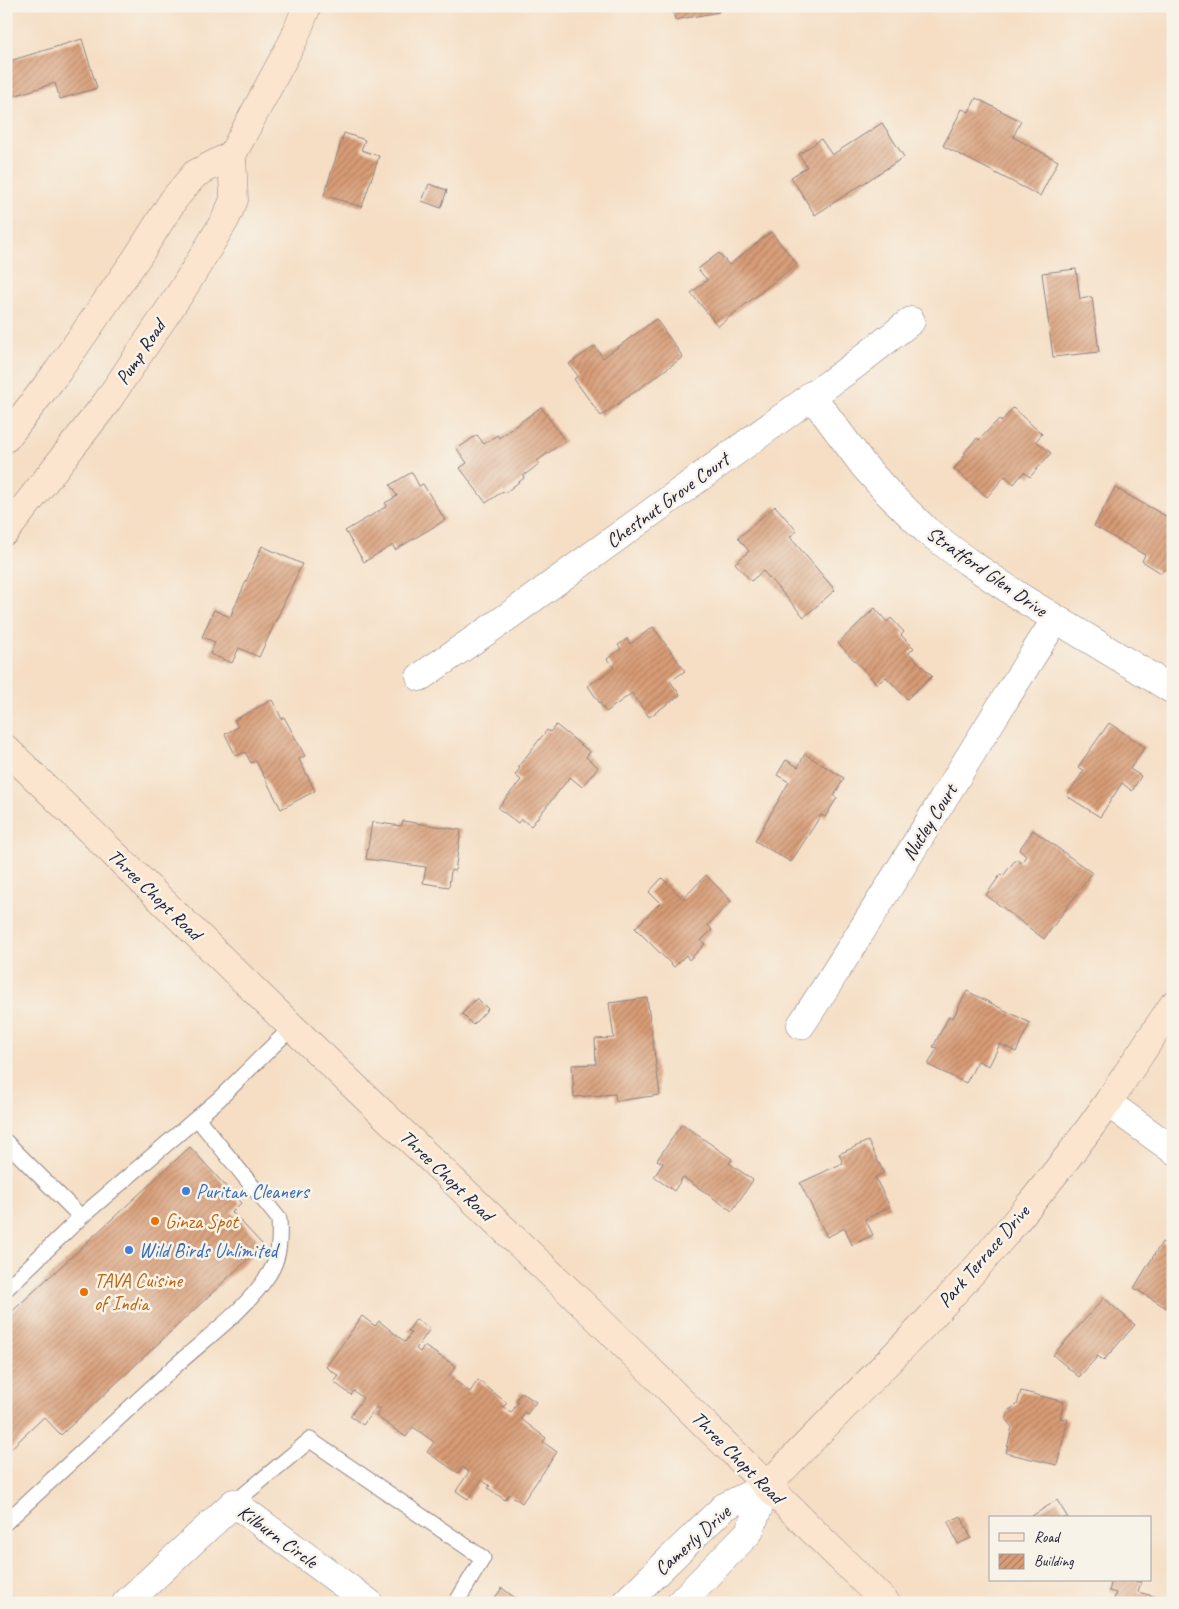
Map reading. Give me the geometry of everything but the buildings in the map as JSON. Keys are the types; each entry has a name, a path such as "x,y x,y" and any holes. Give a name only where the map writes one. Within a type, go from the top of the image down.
{"main road":[{"path":"6,438 58,371 138,256 174,199 195,174 232,155 294,39 307,6"},
{"name":"Pump Road","path":"6,531 106,403 183,289 225,220 234,200 232,155"},
{"name":"Three Chopt Road","path":"6,749 292,1027 595,1316 886,1603"},
{"name":"Park Terrace Drive","path":"767,1486 927,1320 995,1246 1072,1152 1108,1102 1173,1004"}],"street":[{"name":"Chestnut Grove Court","path":"420,677 503,620 911,321"},
{"name":"Stratford Glen Drive","path":"811,395 864,466 889,494 926,530 1020,597 1173,690"},
{"name":"Nutley Court","path":"801,1025 853,947 1056,619"},
{"path":"1108,1102 1173,1150"},
{"name":"Camerly Drive","path":"643,1597 679,1550 724,1507 767,1486"},
{"name":"Camerly Drive","path":"680,1603 749,1532 767,1486"},
{"name":"Kilburn Circle","path":"126,1603 234,1502 369,1603"},
{"path":"679,1550 702,1580"}],"lane":[{"path":"6,1289 81,1217 219,1099 292,1027"},
{"path":"6,1522 174,1366 254,1296 270,1272 278,1252 280,1236 279,1219 197,1118"},
{"path":"6,1142 81,1217"},
{"path":"234,1502 310,1440 483,1558 456,1603"}],"place":[{"name":"Puritan Cleaners","path":"186,1191"},
{"name":"Ginza Spot","path":"155,1221"},
{"name":"Wild Birds Unlimited","path":"129,1250"},
{"name":"TAVA Cuisine of India","path":"84,1292"}]}
